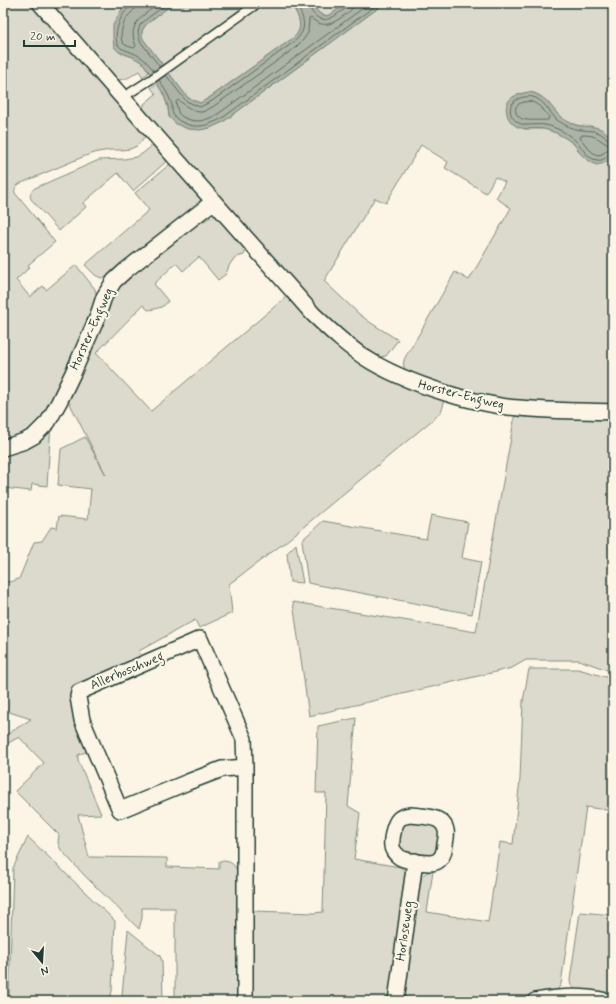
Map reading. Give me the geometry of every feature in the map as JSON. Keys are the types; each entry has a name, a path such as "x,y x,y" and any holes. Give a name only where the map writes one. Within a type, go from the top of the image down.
{"street":[{"name":"Horster-Engweg","path":"40,3 213,202 313,314 353,349 371,362 414,383 468,400 518,408 613,412"},
{"name":"Horster-Engweg","path":"3,448 25,441 34,436 48,422 73,373 97,318 104,296 114,281 213,202"},
{"name":"Allerboschweg","path":"245,767 222,769 120,810 82,720 78,697 80,692 200,639 244,739 245,767 245,1001"},
{"name":"Horloseweg","path":"396,1001 415,861"},
{"path":"535,1001 557,998 587,998 606,1001"}],"lane":[{"path":"122,98 154,78 258,3"}],"shaded area":[{"path":"3,3 31,3 146,135 137,146 130,149 110,150 85,156 19,184 15,189 15,193 55,242 28,265 30,267 16,280 30,297 43,286 46,290 76,265 95,289 97,297 61,388 39,426 3,444"},
{"path":"51,3 130,3 122,9 119,52 133,57 143,63 149,72 143,77 139,71 130,77 119,80 112,77"},
{"path":"175,3 290,3 295,10 300,26 296,35 292,39 200,103 188,98 142,37 142,32 145,26"},
{"path":"311,3 346,3 330,15 326,16 318,12"},
{"path":"385,3 613,3 613,138 591,126 578,126 567,121 558,115 548,102 539,95 531,92 513,97 524,129 544,129 557,133 575,145 580,153 611,158 613,156 613,406 542,403 489,396 438,383 405,370 404,361 406,356 455,272 469,280 511,208 496,198 505,182 495,177 486,193 445,168 448,162 421,145 386,203 375,198 324,281 359,314 398,340 386,356 380,357 359,345 333,324 314,305 143,110 144,104 156,94 151,88 157,83 165,99 169,117 210,128 223,122"},
{"path":"154,144 168,160 133,191 118,173 83,203 86,207 59,231 31,199 30,196 32,190 35,188 99,160 136,157"},
{"path":"170,164 201,199 197,206 112,276 101,278 95,275 85,265 149,210 135,193"},
{"path":"213,216 218,216 247,248 244,255 237,257 232,261 226,274 218,280 199,257 183,271 176,263 154,284 168,301 159,308 148,310 143,305 96,353 151,411 286,297 309,318 409,387 427,395 442,399 443,406 436,417 284,543 229,584 232,613 199,628 195,620 139,651 141,657 74,689 74,720 88,751 78,755 78,760 101,814 78,815 89,857 167,858 167,867 219,869 219,861 226,861 233,864 238,872 238,1001 175,1001 175,908 142,908 142,918 139,929 61,850 58,843 59,835 15,791 44,763 19,737 3,746 3,737 31,719 3,710 3,579 9,582 19,579 34,542 42,541 51,527 57,528 59,516 88,519 91,489 58,485 61,449 85,437 106,475 67,398 95,330 119,284 157,253 193,227"},
{"path":"515,415 613,420 613,672 579,660 526,660 512,668 309,716 293,602 476,632"},
{"path":"51,423 47,486 32,484 31,491 3,488 3,453"},
{"path":"431,515 468,522 462,558 481,562 472,614 308,583 302,540 323,521 426,539"},
{"path":"296,544 303,583 290,582 287,553"},
{"path":"529,669 578,669 613,679 613,811 586,807 561,984 558,989 550,994 515,1001 402,1001 422,876 433,871 427,912 488,922 500,842 513,844 520,779 523,701"},
{"path":"356,718 348,806 360,813 354,859 400,867 405,871 407,878 389,1001 253,1001 253,911 323,912 326,793 316,793 318,726"},
{"path":"410,822 433,825 440,831 437,853 429,857 403,852 398,844 401,828 403,824"},
{"path":"28,837 115,921 112,992 108,1001 9,997 13,868"},
{"path":"580,912 613,915 613,997 577,991 571,984 570,980"},
{"path":"128,930 160,956 162,961 163,1001 126,1001 122,995"}],"water":[{"path":"130,3 175,3 145,26 142,32 142,37 188,98 200,103 297,34 300,26 297,14 290,3 311,3 319,13 324,16 330,15 346,3 385,3 223,122 210,128 200,130 188,129 176,124 169,117 168,106 163,93 143,63 133,57 119,52 114,47 113,25 122,9"},
{"path":"529,92 545,99 561,117 568,122 579,126 599,128 613,138 613,153 610,159 607,162 596,165 583,156 574,144 558,134 544,129 522,128 513,124 508,116 506,109 507,104 512,98"}]}
